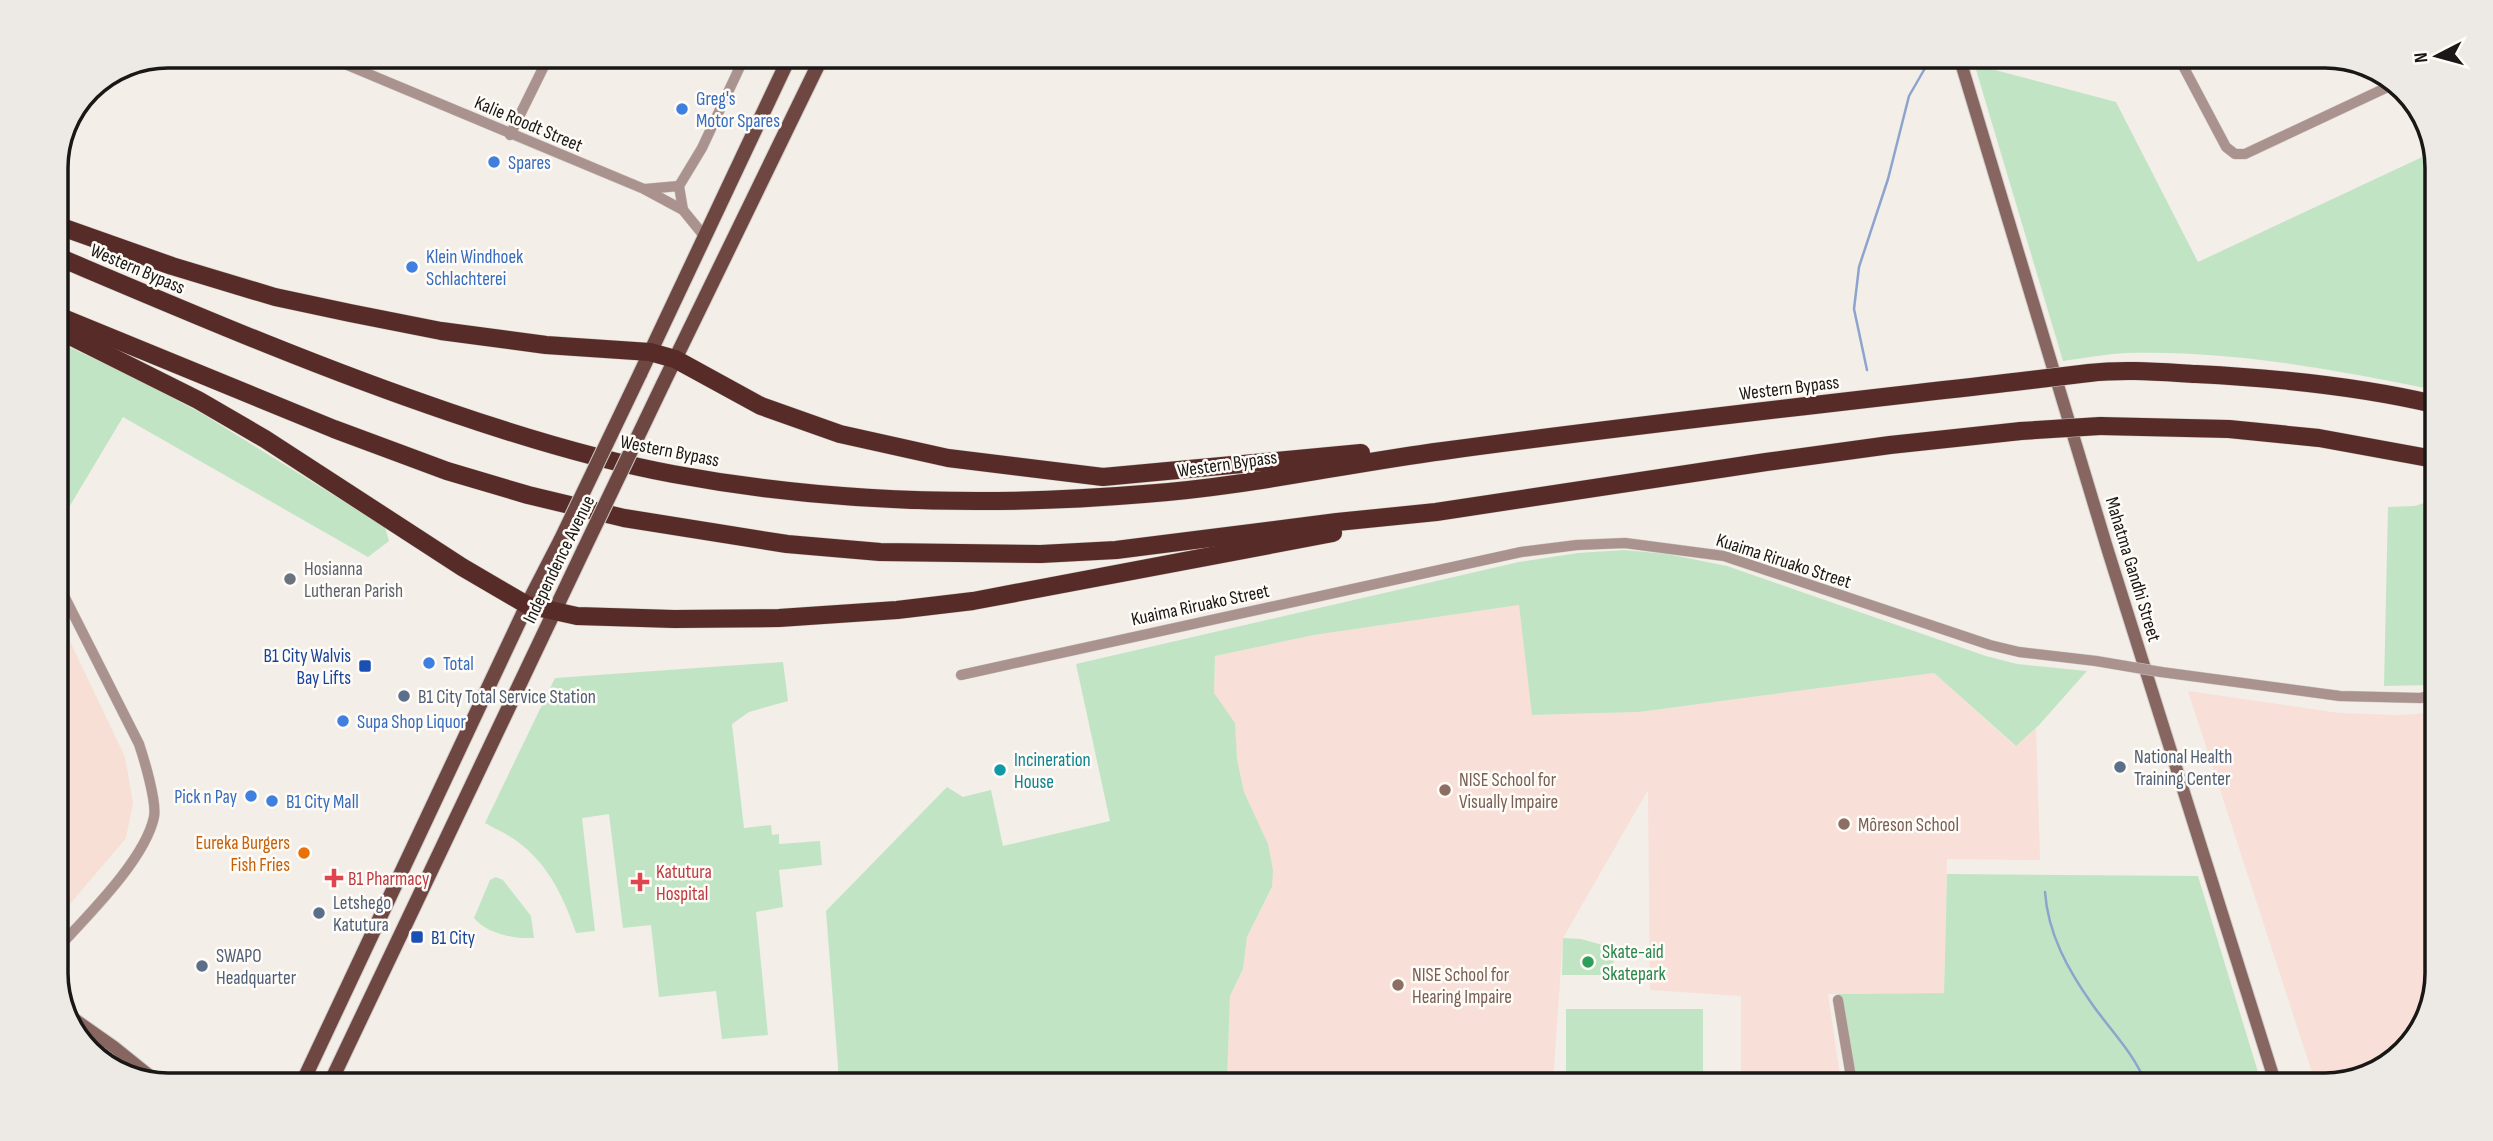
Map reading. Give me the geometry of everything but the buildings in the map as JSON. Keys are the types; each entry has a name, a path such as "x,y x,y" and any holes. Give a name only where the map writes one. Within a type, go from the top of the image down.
{"highway":[{"path":"68,229 172,267 275,297 325,308 441,331 546,345 650,352 675,359 761,406 840,434 934,456 1103,477 1404,448 1438,451"},
{"name":"Western Bypass","path":"68,261 279,350 407,398 558,447 669,474 817,494 962,502 1147,494 1213,487 1438,451 2124,371 2238,376 2375,393 2425,402"},
{"path":"68,320 273,404 447,471 528,495 624,518 787,544 880,552 1041,554 1115,550 1436,512"},
{"path":"68,336 198,400 265,439 462,567 527,605 577,616 779,618 897,610 973,601 1436,512 1780,460 2021,431 2100,426 2229,429 2319,438 2425,457"}],"main road":[{"name":"Independence Avenue","path":"307,1073 784,68"},
{"name":"Independence Avenue","path":"335,1073 817,68"}],"street":[{"name":"Kalie Roodt Street","path":"354,68 644,189 683,210 705,236"},
{"path":"510,135 543,68"},
{"path":"683,210 679,186 702,148 739,68"},
{"name":"Mahatma Gandhi Street","path":"1963,68 2108,551 2272,1073"},
{"path":"2184,68 2226,148 2235,154 2245,154 2384,89"},
{"path":"644,189 679,186"},
{"name":"Kuaima Riruako Street","path":"961,674 1521,552 1577,545 1625,543 1724,556 1990,645 2019,652 2340,696 2425,696"},
{"path":"68,604 139,744 146,764 155,815 143,846 68,936"},
{"path":"1838,1000 1850,1073"},
{"path":"84,1026 140,1068"}],"shaded area":[{"path":"1519,605 1533,715 1639,712 1934,673 2015,746 2036,728 2040,860 1947,859 1944,993 1828,994 1840,1073 1741,1073 1741,996 1650,990 1648,790 1563,938 1554,1073 1227,1073 1230,996 1243,969 1247,937 1272,888 1267,844 1244,792 1237,759 1214,693 1215,656 1314,635"},
{"path":"68,637 125,757 133,803 126,838 68,906"},
{"path":"2188,691 2339,713 2425,713 2423,992 2411,1023 2391,1048 2363,1065 2337,1072 2312,1073"}],"green space":[{"path":"1975,68 1990,68 2116,102 2198,262 2424,156 2425,388 2320,368 2204,355 2127,353 2063,361"},
{"path":"68,347 201,413 385,527 389,541 368,557 123,417 68,509"},
{"path":"2425,503 2425,685 2384,686 2388,507 2415,506"},
{"path":"1624,550 1667,554 1727,566 1986,656 2017,664 2087,671 2039,725 2016,746 1934,673 1639,712 1532,715 1519,605 1314,635 1215,656 1214,693 1235,723 1237,759 1244,792 1268,844 1273,870 1272,887 1247,937 1243,969 1230,996 1227,1073 839,1073 826,911 947,787 963,797 991,790 1003,846 1110,821 1076,664 1519,562 1578,553"},
{"path":"783,662 788,701 749,712 732,724 744,828 771,825 772,835 779,834 779,844 820,841 822,865 779,870 783,907 756,912 768,1035 722,1039 716,991 659,997 651,925 623,928 609,814 582,818 595,931 576,933 561,895 538,861 514,839 485,823 555,678"},
{"path":"1947,874 2198,876 2258,1073 1850,1073 1838,994 1944,993"},
{"path":"496,877 503,880 531,916 534,938 502,934 486,928 474,918 490,880"},
{"name":"Skate-aid Skatepark","path":"1563,938 1581,939 1617,949 1610,975 1562,975"},
{"path":"1566,1009 1703,1009 1703,1073 1566,1073"}],"waterway":[{"path":"1867,370 1854,309 1859,267 1888,179 1909,96 1925,68"},
{"path":"2045,892 2050,922 2067,965 2141,1073"}],"place":[{"name":"Greg's Motor Spares","path":"682,109"},
{"name":"Spares","path":"494,162"},
{"name":"Klein Windhoek Schlachterei","path":"412,267"},
{"name":"Hosianna Lutheran Parish","path":"290,579"},
{"name":"Total","path":"429,663"},
{"name":"B1 City Walvis Bay Lifts","path":"365,666"},
{"name":"B1 City Total Service Station","path":"404,696"},
{"name":"Supa Shop Liquor","path":"343,721"},
{"name":"National Health Training Center","path":"2120,767"},
{"name":"Incineration House","path":"1000,770"},
{"name":"NISE School for Visually Impaire","path":"1445,790"},
{"name":"Pick n Pay","path":"251,796"},
{"name":"B1 City Mall","path":"272,801"},
{"name":"Môreson School","path":"1844,824"},
{"name":"Eureka Burgers Fish Fries","path":"304,853"},
{"name":"B1 Pharmacy","path":"334,878"},
{"name":"Katutura Hospital","path":"640,882"},
{"name":"Letshego Katutura","path":"319,913"},
{"name":"B1 City","path":"417,937"},
{"name":"Skate-aid Skatepark","path":"1588,962"},
{"name":"SWAPO Headquarter","path":"202,966"},
{"name":"NISE School for Hearing Impaire","path":"1398,985"}]}
